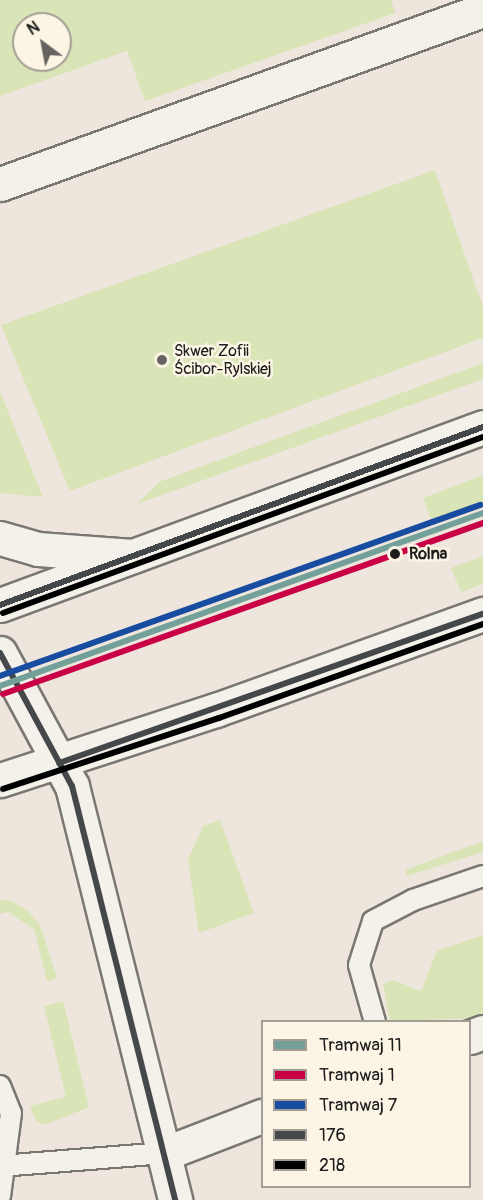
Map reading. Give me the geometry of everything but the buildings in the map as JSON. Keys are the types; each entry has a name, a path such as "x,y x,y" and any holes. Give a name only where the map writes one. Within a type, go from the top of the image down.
{"street":[{"path":"0,184 483,10"},
{"path":"0,605 483,427"},
{"path":"0,538 38,549 133,556"},
{"path":"0,780 59,763 483,614"},
{"path":"0,653 72,786 166,1153 175,1200"},
{"path":"166,1153 261,1116"}],"lane":[{"path":"374,1020 359,965 373,921 413,900 483,876"},
{"path":"0,1196 2,1166 11,1113 1,1082"},
{"path":"2,1166 166,1153"}],"green space":[{"path":"0,0 391,0 395,13 145,101 127,51 72,70 72,12 12,12 12,72 68,72 0,96"},
{"path":"435,170 483,307 483,338 70,491 1,325"},
{"path":"483,363 483,379 137,504 159,482"},
{"path":"0,392 43,497 0,493"},
{"path":"483,475 483,502 432,522 423,498"},
{"path":"483,556 483,584 461,592 451,568"},
{"path":"220,820 254,913 199,933 188,860 203,826"},
{"path":"483,841 483,852 407,876 405,870"},
{"path":"0,900 12,901 28,911 40,925 57,978 47,981 34,929 8,912 0,914"},
{"path":"483,935 483,1018 390,1020 383,984 393,980 421,991 437,951"},
{"path":"63,1001 89,1107 44,1125 36,1121 30,1106 66,1097 44,1006"}],"tram line":[{"name":"7","path":"0,676 480,505"},
{"name":"11","path":"0,686 483,513"},
{"name":"1","path":"3,694 483,523"}],"transit line":[{"name":"176","path":"0,605 483,427"},
{"name":"218","path":"3,613 483,437"},
{"name":"176","path":"59,763 483,614"},
{"name":"218","path":"3,789 219,718 483,624"},
{"name":"176","path":"0,653 72,786 175,1200"}],"place":[{"name":"Skwer Zofii Ścibor-Rylskiej","path":"162,360"},
{"name":"Rolna","path":"395,554"}]}
